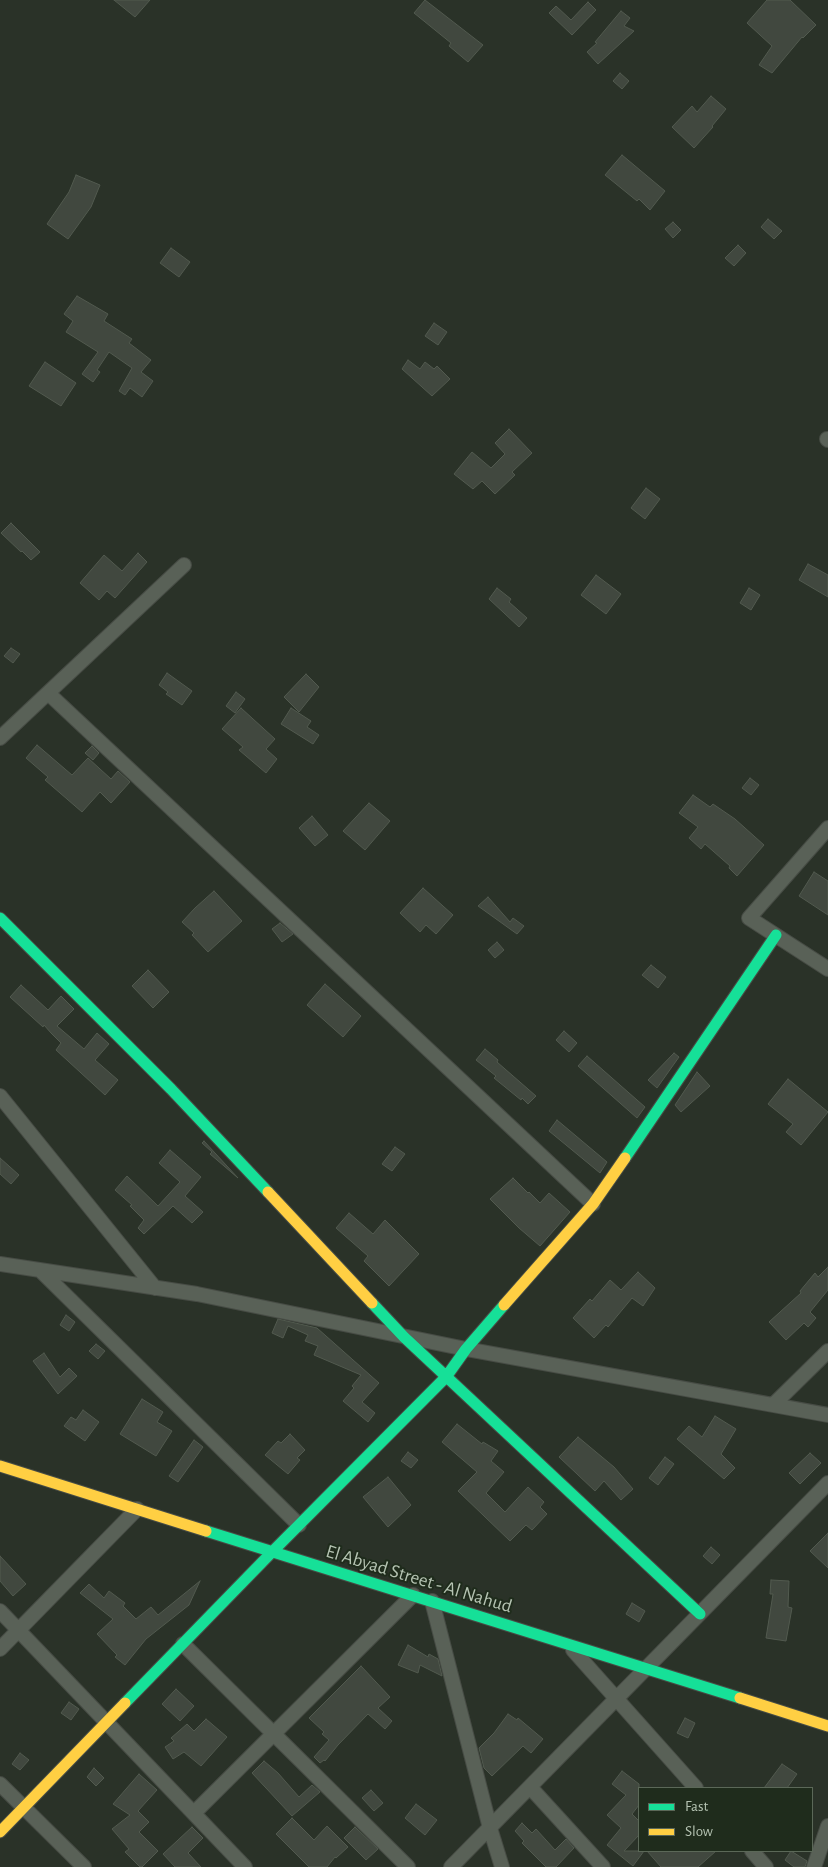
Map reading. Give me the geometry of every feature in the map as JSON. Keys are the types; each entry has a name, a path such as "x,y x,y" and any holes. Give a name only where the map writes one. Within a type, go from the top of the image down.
{"main road":[{"path":"0,918 171,1089 404,1337 700,1614"},
{"path":"0,1832 273,1551 446,1377 466,1350 593,1204 776,935"},
{"name":"El Abyad Street - Al Nahud","path":"0,1466 828,1726"}],"street":[{"path":"0,738 184,565"},
{"path":"48,693 593,1204"},
{"path":"828,828 749,918 828,969"},
{"path":"0,1096 155,1288"},
{"path":"0,1264 197,1294 466,1350 828,1415"},
{"path":"40,1270 299,1525"},
{"path":"773,1405 828,1351"},
{"path":"451,1867 828,1483"},
{"path":"0,1649 138,1509"},
{"path":"194,1814 413,1595"},
{"path":"432,1601 490,1828 502,1867"},
{"path":"0,1611 245,1867"},
{"path":"183,1644 408,1867"},
{"path":"568,1644 695,1787"},
{"path":"0,1784 84,1867"},
{"path":"530,1787 603,1867"},
{"path":"814,1867 828,1826"},
{"path":"753,1852 766,1867"}],"building":[{"path":"114,0 150,0 135,17"},
{"path":"425,0 483,45 468,62 449,46 451,43 414,13"},
{"path":"767,0 790,0 816,25 802,37 772,73 759,65 772,46 747,23"},
{"path":"588,2 596,10 572,35 549,13 556,6 571,20"},
{"path":"621,11 630,18 624,26 634,31 598,64 587,52 597,43 595,42"},
{"path":"620,73 629,81 622,89 613,81"},
{"path":"711,96 726,109 694,148 672,127 692,106 697,112"},
{"path":"622,155 665,191 650,210 639,199 637,201 605,175"},
{"path":"76,175 100,185 91,207 68,239 47,224 69,192"},
{"path":"768,219 782,231 774,239 761,227"},
{"path":"673,222 681,230 673,238 665,229"},
{"path":"738,245 746,253 734,266 725,258"},
{"path":"171,248 190,262 179,277 160,263"},
{"path":"77,296 108,314 104,321 132,339 129,343 151,360 141,372 153,381 142,397 130,388 125,395 119,391 132,368 109,352 97,370 100,372 93,382 82,374 98,352 66,332 73,321 64,314"},
{"path":"434,323 447,332 438,345 425,336"},
{"path":"408,360 420,369 425,362 434,369 437,366 450,379 432,396 402,369"},
{"path":"45,362 76,383 61,406 29,386"},
{"path":"509,429 532,453 512,472 515,475 495,494 482,481 473,489 454,474 472,452 491,468 505,454 495,443"},
{"path":"646,488 660,499 645,519 631,508"},
{"path":"11,523 40,552 31,560 1,533"},
{"path":"138,553 147,562 115,598 107,591 99,600 80,583 104,555 122,571"},
{"path":"808,564 828,575 828,597 799,580"},
{"path":"596,575 621,594 606,614 581,595"},
{"path":"497,588 511,599 509,602 527,618 519,627 489,599"},
{"path":"749,588 760,595 751,610 740,603"},
{"path":"11,648 20,654 13,663 4,656"},
{"path":"167,673 192,691 182,705 166,694 168,692 159,685"},
{"path":"306,674 319,687 299,712 284,697"},
{"path":"236,692 245,699 235,713 226,706"},
{"path":"241,708 275,739 266,749 277,759 266,773 239,750 243,747 222,729"},
{"path":"291,708 311,721 307,727 319,735 313,744 281,724"},
{"path":"37,745 72,775 88,758 111,779 118,771 130,782 111,803 100,792 82,812 45,780 48,777 26,758"},
{"path":"92,746 99,753 93,760 85,753"},
{"path":"750,778 759,785 751,795 742,788"},
{"path":"693,795 710,807 713,804 735,819 764,845 737,876 729,868 730,866 705,844 701,849 689,838 698,827 679,813"},
{"path":"369,803 390,821 365,850 343,831"},
{"path":"312,816 328,835 315,846 299,828"},
{"path":"814,872 828,881 828,915 799,896"},
{"path":"423,888 453,915 436,934 426,925 420,932 400,913"},
{"path":"214,891 242,921 208,952 192,935 194,933 182,922"},
{"path":"488,897 510,922 513,918 524,926 517,934 478,906"},
{"path":"280,923 293,934 282,942 272,929"},
{"path":"497,942 504,950 495,958 488,950"},
{"path":"651,965 666,977 658,988 642,975"},
{"path":"148,970 169,992 153,1008 132,986"},
{"path":"325,984 361,1016 343,1037 307,1005"},
{"path":"21,985 48,1010 61,996 74,1009 57,1026 84,1049 97,1033 109,1044 95,1060 118,1080 105,1095 56,1050 61,1043 44,1025 43,1027 10,997"},
{"path":"564,1031 577,1043 569,1052 556,1040"},
{"path":"485,1049 536,1096 528,1104 494,1078 496,1076 476,1060"},
{"path":"674,1053 679,1057 657,1088 648,1080"},
{"path":"587,1056 645,1107 637,1118 578,1066"},
{"path":"697,1072 710,1086 681,1112 675,1105"},
{"path":"788,1079 828,1112 801,1145 786,1132 793,1124 768,1104"},
{"path":"557,1120 607,1162 600,1173 549,1131"},
{"path":"204,1141 238,1178 210,1154 212,1152 202,1143"},
{"path":"395,1147 405,1154 392,1171 382,1164"},
{"path":"170,1150 201,1177 185,1196 203,1212 192,1223 173,1206 144,1234 138,1228 144,1220 130,1206 132,1205 115,1190 127,1176 158,1206 180,1182 159,1163"},
{"path":"0,1158 19,1175 11,1184 0,1174"},
{"path":"513,1178 540,1203 549,1193 570,1212 540,1246 490,1199"},
{"path":"349,1213 373,1234 385,1220 419,1254 389,1286 364,1261 368,1256 336,1228"},
{"path":"828,1267 828,1290 810,1312 816,1318 808,1327 804,1323 786,1340 769,1322 801,1293 800,1291 815,1273 818,1277"},
{"path":"638,1272 655,1288 643,1306 632,1298 608,1327 606,1325 594,1338 573,1318 590,1299 592,1301 610,1280 621,1290"},
{"path":"66,1315 75,1322 69,1331 60,1325"},
{"path":"278,1319 317,1328 379,1383 362,1402 375,1413 368,1422 343,1401 354,1388 352,1386 361,1375 314,1355 318,1346 305,1341 308,1335 288,1326 283,1338 272,1333"},
{"path":"96,1344 105,1351 98,1359 89,1351"},
{"path":"44,1353 60,1377 69,1368 77,1376 58,1394 33,1361"},
{"path":"142,1399 163,1412 157,1422 172,1431 156,1456 120,1434"},
{"path":"83,1410 99,1422 85,1441 64,1426 71,1417 76,1420"},
{"path":"715,1416 736,1429 721,1454 735,1468 724,1479 677,1439 689,1426 702,1437"},
{"path":"457,1424 482,1444 483,1442 498,1451 491,1461 504,1472 486,1493 505,1512 528,1487 544,1502 540,1507 547,1514 532,1530 526,1525 510,1541 458,1491 477,1472 442,1442"},
{"path":"290,1434 305,1450 297,1458 300,1460 288,1474 265,1455 278,1441 281,1443"},
{"path":"578,1437 614,1467 633,1489 621,1500 604,1481 595,1491 559,1457"},
{"path":"194,1440 203,1447 178,1482 169,1476"},
{"path":"408,1452 418,1460 411,1468 401,1461"},
{"path":"810,1453 821,1463 800,1484 789,1473"},
{"path":"665,1457 674,1464 658,1485 649,1478"},
{"path":"388,1477 411,1505 388,1527 363,1497"},
{"path":"828,1533 828,1568 810,1551"},
{"path":"711,1547 720,1555 712,1564 703,1556"},
{"path":"0,1556 26,1584 13,1596 0,1581"},
{"path":"771,1580 789,1581 788,1607 792,1608 786,1641 766,1638 773,1594 770,1594"},
{"path":"200,1581 189,1605 146,1639 125,1665 115,1657 117,1655 97,1634 113,1619 80,1593 89,1584 104,1598 109,1591 125,1603 123,1606 136,1619 151,1607 158,1615"},
{"path":"632,1603 645,1611 639,1622 626,1614"},
{"path":"408,1645 428,1657 429,1654 438,1659 442,1676 420,1665 418,1673 398,1665"},
{"path":"361,1666 390,1697 378,1708 392,1721 385,1729 368,1714 325,1761 320,1763 314,1757 329,1740 322,1734 324,1732 309,1718"},
{"path":"176,1689 194,1706 180,1721 162,1704"},
{"path":"69,1702 79,1709 71,1720 61,1713"},
{"path":"508,1714 517,1720 518,1718 543,1739 531,1753 523,1746 492,1776 484,1768 479,1748 494,1733"},
{"path":"685,1718 695,1723 688,1738 677,1733"},
{"path":"206,1719 227,1737 201,1766 184,1752 173,1759 165,1747 174,1741 171,1738 187,1724 194,1731"},
{"path":"20,1753 29,1760 20,1770 12,1764"},
{"path":"264,1761 278,1773 299,1797 312,1785 320,1792 292,1816 252,1773"},
{"path":"782,1764 797,1774 788,1787 765,1787"},
{"path":"94,1768 104,1778 96,1786 87,1777"},
{"path":"622,1771 639,1784 638,1806 632,1814 638,1820 638,1836 624,1851 643,1852 633,1866 607,1845 621,1828 607,1815 626,1795 612,1784"},
{"path":"139,1774 157,1790 138,1811 149,1822 139,1832 158,1851 142,1867 125,1852 129,1849 112,1829 130,1815 113,1804"},
{"path":"371,1790 383,1803 374,1811 362,1798"},
{"path":"416,1804 437,1820 425,1835 405,1818"},
{"path":"292,1818 314,1840 327,1826 348,1847 335,1857 327,1867 309,1867 276,1834"},
{"path":"522,1823 532,1833 536,1829 555,1850 566,1839 574,1848 556,1867 546,1867 522,1843 524,1841 515,1831"},
{"path":"192,1827 203,1838 188,1853 201,1867 175,1867 163,1854"},
{"path":"355,1827 378,1849 366,1860 344,1838"},
{"path":"648,1852 715,1852 698,1867 661,1867"},
{"path":"790,1852 793,1852 807,1861 805,1867 794,1867 785,1860"}],"traffic: fast":[{"path":"0,918 171,1089 268,1192"},
{"path":"625,1158 776,935"},
{"path":"372,1303 404,1337 700,1614"},
{"path":"125,1703 446,1377 466,1349 504,1305"},
{"path":"206,1531 740,1698"}],"traffic: slow":[{"path":"504,1305 593,1204 625,1158"},
{"path":"268,1192 372,1303"},
{"path":"0,1466 206,1531"},
{"path":"740,1698 828,1726"},
{"path":"0,1832 125,1703"}]}
